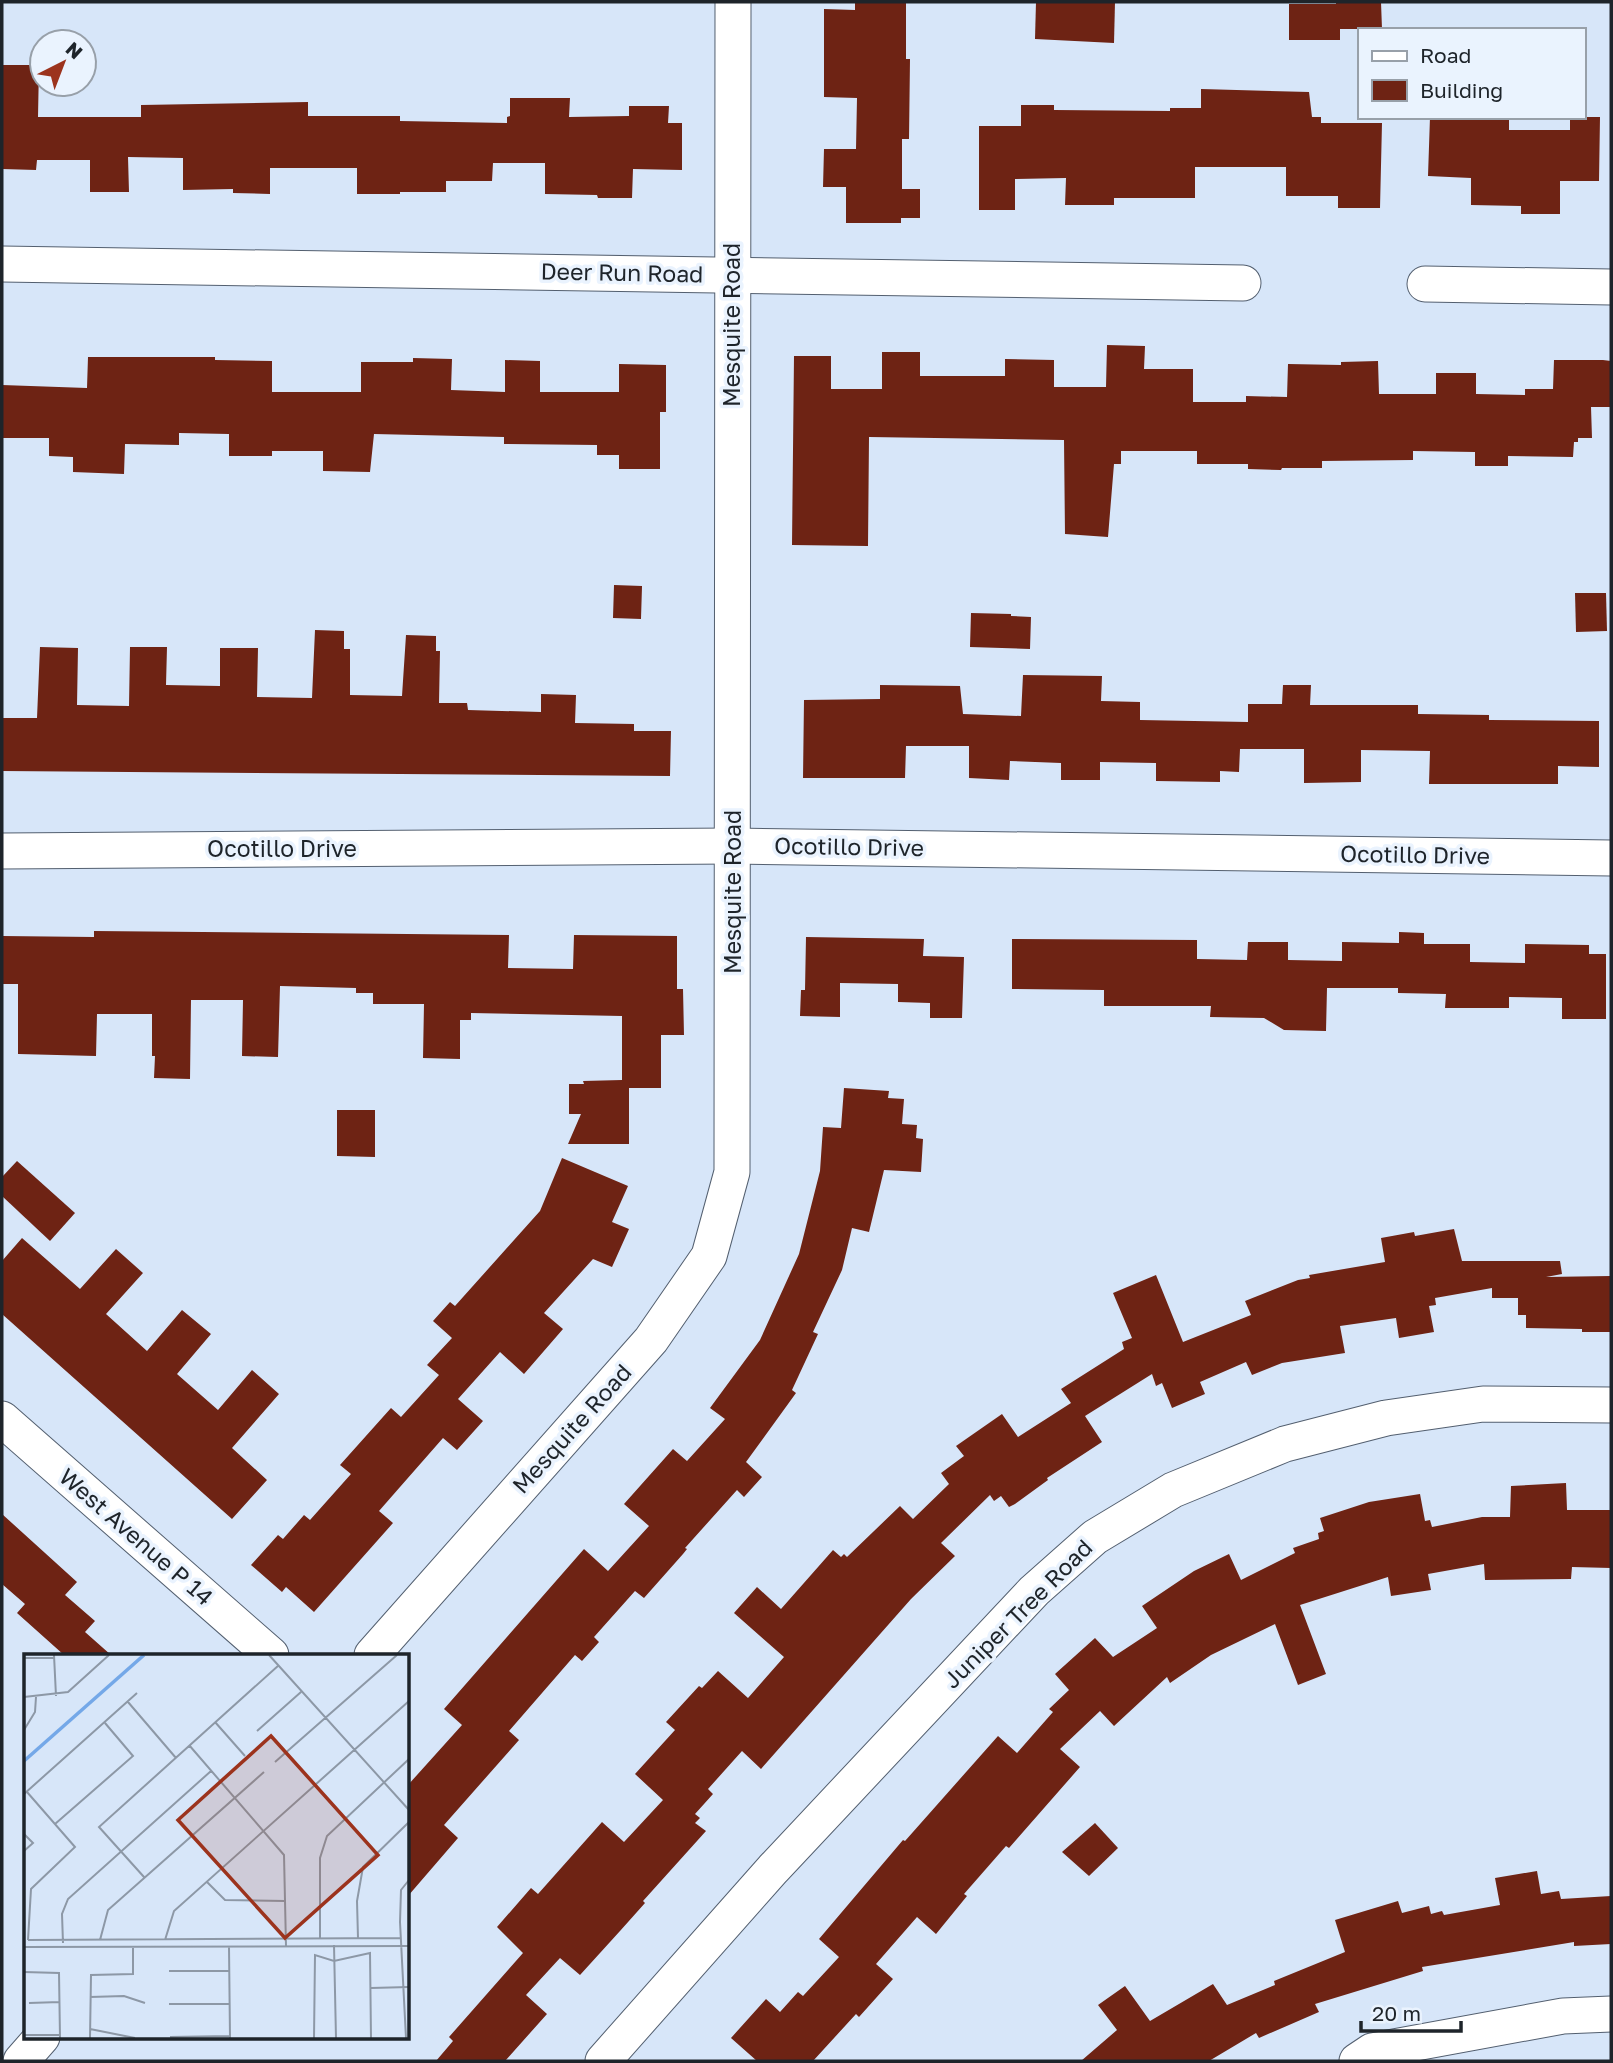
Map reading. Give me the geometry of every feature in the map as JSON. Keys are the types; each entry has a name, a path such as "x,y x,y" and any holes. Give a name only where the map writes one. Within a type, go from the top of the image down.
{"street":[{"name":"Mesquite Road","path":"373,1654 651,1340 709,1256 732,1172 733,2"},
{"name":"Deer Run Road","path":"2,264 1243,283"},
{"path":"1425,284 1611,287"},
{"name":"Ocotillo Drive","path":"2,850 733,846 1611,858"},
{"name":"Juniper Tree Road","path":"603,2061 774,1870 1034,1591 1095,1536 1173,1490 1273,1449 1373,1421 1483,1404 1611,1405"},
{"name":"West Avenue P 14","path":"2,1419 270,1654"},
{"path":"1357,2061 1372,2051 1563,2016 1611,2014"},
{"path":"21,2061 41,2038"}],"building":[{"path":"855,2 906,2 906,59 910,59 909,139 902,139 902,189 920,189 920,218 901,218 901,223 846,223 846,187 823,187 824,149 856,149 857,98 824,97 824,9 855,10"},
{"path":"1036,2 1115,2 1114,43 1035,39"},
{"path":"1381,2 1382,28 1340,29 1340,40 1289,40 1289,4"},
{"path":"2,65 28,65 28,98 38,98 38,117 141,117 141,105 308,102 308,116 400,116 400,121 507,123 507,117 510,116 510,98 570,98 569,117 629,116 629,106 669,106 668,123 682,123 682,170 633,169 632,198 545,194 545,163 493,163 492,181 446,181 446,192 400,194 357,194 357,168 270,168 270,194 233,193 233,189 183,190 183,158 128,157 129,192 90,192 90,160 37,160 36,170 2,169"},
{"path":"1201,89 1309,92 1312,117 1321,117 1321,123 1382,123 1380,208 1338,208 1338,196 1286,196 1286,167 1195,167 1195,198 1114,198 1114,205 1065,205 1066,178 1015,179 1015,210 979,210 979,126 1021,126 1021,105 1054,105 1054,110 1170,111 1170,108 1201,108"},
{"path":"1600,117 1599,181 1560,181 1560,214 1521,214 1521,206 1471,205 1471,178 1428,176 1430,119 1509,119 1509,130 1570,130 1570,119"},
{"path":"1107,345 1145,346 1144,369 1193,369 1193,402 1246,402 1246,396 1287,397 1288,364 1341,365 1341,362 1378,361 1379,394 1436,394 1436,373 1476,373 1476,394 1525,395 1525,389 1553,389 1554,360 1603,360 1611,361 1611,407 1591,407 1592,438 1578,438 1578,442 1574,442 1573,457 1508,456 1508,466 1475,466 1475,452 1413,451 1413,460 1322,461 1322,468 1248,469 1248,464 1197,464 1197,451 1121,451 1121,464 1114,464 1108,537 1065,534 1064,440 869,437 868,546 792,545 794,356 831,356 831,389 882,389 882,352 920,352 920,376 1005,376 1005,359 1054,360 1054,387 1106,387"},
{"path":"88,357 215,357 215,360 272,361 272,392 361,392 361,362 413,362 413,358 452,359 451,390 505,392 505,360 540,361 540,392 619,392 619,364 666,365 666,412 660,412 660,469 619,469 619,455 597,455 597,445 504,444 504,437 374,434 370,472 323,471 323,451 272,451 272,456 229,456 229,434 179,433 179,445 125,444 124,474 73,472 73,457 49,456 49,438 2,438 2,385 87,388"},
{"path":"614,585 642,586 641,619 613,618"},
{"path":"1575,593 1606,593 1607,631 1576,632"},
{"path":"971,613 1031,617 1030,649 970,647"},
{"path":"315,630 344,631 344,649 350,649 350,695 402,696 406,635 436,636 436,651 440,651 439,703 467,703 468,710 541,712 541,694 576,695 575,723 634,724 634,731 671,731 670,776 2,771 2,718 37,718 40,647 78,648 77,705 129,706 130,647 167,647 166,685 220,686 220,648 258,648 257,697 312,698"},
{"path":"1023,675 1102,676 1101,701 1140,702 1140,720 1248,722 1248,704 1282,704 1283,685 1311,685 1310,705 1418,705 1418,714 1489,715 1489,720 1599,721 1599,767 1558,766 1558,784 1429,784 1430,751 1361,750 1361,782 1304,783 1304,749 1240,749 1239,772 1220,771 1220,782 1156,781 1156,763 1100,762 1100,780 1061,780 1061,763 1010,761 1009,780 969,778 969,746 906,746 905,778 803,778 804,700 880,699 880,685 960,686 963,714 1021,716"},
{"path":"94,931 509,935 508,968 573,969 574,935 677,936 677,989 683,989 684,1035 661,1035 661,1088 629,1088 629,1144 568,1144 581,1114 569,1114 569,1084 622,1080 622,1016 471,1013 471,1020 460,1020 460,1059 423,1058 424,1004 373,1004 373,993 356,993 356,988 280,986 278,1057 242,1056 243,1000 191,1000 190,1079 154,1078 152,1014 97,1014 96,1056 18,1054 18,984 2,984 2,936 94,937"},
{"path":"1399,932 1424,933 1424,944 1470,944 1470,962 1525,963 1525,944 1589,945 1589,954 1606,954 1606,1019 1562,1019 1562,998 1509,997 1509,1008 1445,1008 1446,994 1398,993 1398,988 1327,988 1326,1031 1284,1030 1264,1018 1210,1017 1211,1006 1104,1006 1104,990 1012,989 1012,939 1197,940 1197,959 1247,960 1248,942 1288,942 1288,960 1342,961 1342,942 1399,943"},
{"path":"806,937 924,939 923,956 964,957 962,1018 930,1018 930,1003 898,1002 898,984 840,983 840,1017 800,1016 801,990 805,990"},
{"path":"844,1088 889,1091 888,1098 904,1099 902,1124 917,1125 916,1138 923,1139 921,1172 884,1170 869,1232 852,1228 842,1270 813,1332 818,1334 792,1390 796,1393 746,1462 762,1477 744,1497 737,1490 644,1598 635,1591 594,1637 599,1642 582,1661 575,1655 509,1731 519,1740 444,1825 458,1838 410,1894 410,1783 462,1725 444,1709 584,1549 608,1571 649,1526 624,1504 673,1449 687,1461 725,1419 710,1408 760,1340 799,1254 820,1171 823,1127 841,1128"},
{"path":"337,1110 375,1110 375,1157 337,1156"},
{"path":"562,1158 628,1186 612,1222 629,1229 612,1267 593,1259 544,1313 563,1329 524,1374 500,1352 458,1399 483,1421 457,1450 443,1438 379,1511 393,1523 314,1612 286,1587 282,1592 251,1565 278,1535 283,1539 304,1515 310,1520 351,1474 340,1465 391,1408 401,1417 439,1375 427,1365 452,1338 433,1321 450,1302 455,1306 540,1211"},
{"path":"17,1161 75,1213 50,1241 2,1196 2,1177"},
{"path":"1454,1229 1462,1261 1560,1261 1562,1274 1546,1277 1611,1276 1611,1332 1526,1328 1526,1315 1518,1315 1518,1298 1492,1298 1492,1288 1435,1298 1436,1305 1429,1306 1434,1332 1399,1338 1396,1318 1340,1326 1345,1353 1282,1363 1252,1375 1246,1362 1200,1382 1205,1394 1172,1408 1162,1383 1156,1386 1152,1374 1085,1416 1102,1442 1009,1507 1001,1496 994,1501 990,1495 941,1543 955,1556 911,1599 761,1769 742,1751 708,1789 713,1794 695,1814 700,1818 695,1823 706,1831 643,1901 645,1903 580,1975 560,1958 526,1995 547,2014 505,2061 436,2061 453,2041 449,2037 523,1953 497,1927 531,1888 538,1894 602,1822 624,1842 663,1800 635,1774 675,1730 666,1722 699,1686 702,1688 718,1671 748,1698 784,1657 734,1613 757,1587 781,1609 833,1550 841,1557 844,1554 847,1557 900,1506 913,1519 949,1484 941,1473 964,1456 956,1446 1002,1414 1018,1437 1071,1403 1061,1389 1124,1349 1122,1342 1132,1338 1113,1293 1156,1275 1183,1342 1251,1315 1245,1301 1298,1280 1310,1278 1309,1275 1385,1262 1381,1238 1414,1232 1415,1236"},
{"path":"22,1238 80,1289 116,1249 143,1273 106,1314 147,1351 182,1310 211,1334 177,1374 218,1410 252,1370 279,1394 232,1448 267,1480 232,1519 2,1314 2,1261"},
{"path":"1566,1483 1567,1510 1611,1510 1611,1568 1572,1567 1571,1579 1485,1580 1484,1564 1428,1574 1431,1590 1391,1596 1388,1577 1300,1605 1326,1674 1298,1685 1275,1624 1211,1655 1170,1683 1167,1677 1114,1726 1100,1711 1060,1749 1080,1767 1009,1848 1006,1846 964,1894 967,1896 936,1934 917,1917 876,1964 893,1979 859,2017 856,2014 813,2061 757,2061 731,2038 766,1999 780,2012 798,1992 803,1996 839,1957 819,1939 903,1840 905,1841 998,1736 1017,1753 1053,1712 1049,1709 1069,1690 1055,1674 1095,1638 1113,1657 1157,1628 1142,1606 1194,1571 1229,1554 1241,1580 1295,1553 1293,1548 1319,1539 1318,1533 1324,1531 1320,1518 1369,1502 1420,1494 1425,1521 1430,1520 1432,1527 1482,1517 1510,1517 1511,1486"},
{"path":"2,1514 77,1582 65,1595 95,1621 85,1632 110,1654 63,1654 17,1613 25,1604 2,1584"},
{"path":"1095,1823 1118,1848 1089,1876 1062,1852"},
{"path":"1537,1871 1541,1894 1559,1891 1561,1899 1611,1896 1611,1944 1574,1946 1574,1942 1422,1967 1423,1971 1315,2004 1319,2012 1259,2038 1256,2033 1209,2061 1081,2061 1117,2030 1098,2005 1125,1986 1150,2021 1213,1984 1227,2005 1275,1985 1274,1981 1345,1952 1335,1920 1398,1901 1402,1913 1429,1906 1431,1914 1442,1911 1444,1915 1500,1905 1495,1878"}]}
